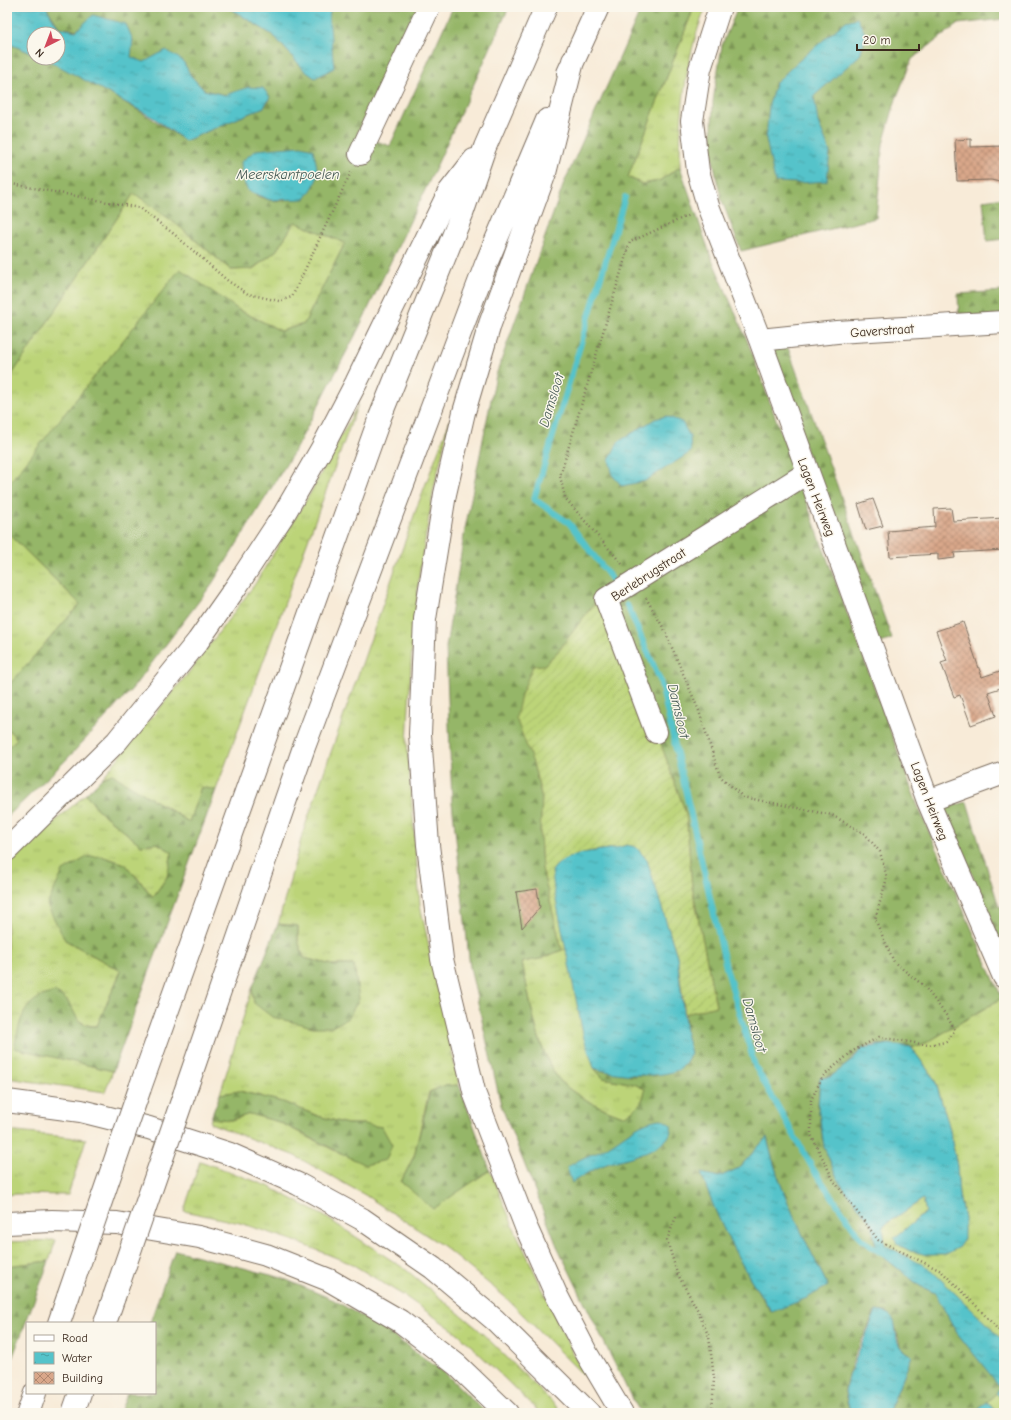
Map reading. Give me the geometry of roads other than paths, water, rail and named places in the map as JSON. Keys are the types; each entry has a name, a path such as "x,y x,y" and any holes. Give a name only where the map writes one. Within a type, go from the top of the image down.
{"main road":[{"path":"360,154 429,7"},
{"path":"59,1322 140,1088 380,417 462,214 485,147 546,7"},
{"path":"105,1322 304,747 486,264 573,61 598,7"},
{"name":"Lagen Heirweg","path":"720,7 700,69 692,121 697,165 708,206 760,340 807,473 844,569 928,801 1004,977"},
{"path":"573,61 545,173 490,324 464,412 446,486 425,619 420,734 428,845 442,959 476,1095 526,1227 556,1294 587,1354 622,1413"},
{"path":"7,850 117,741 198,641 236,587 284,514 321,450 356,383 449,192 485,147"},
{"name":"Gaverstraat","path":"760,340 837,332 1004,322"},
{"name":"Berlebrugstraat","path":"656,732 606,599 807,473"},
{"path":"928,801 1004,773"},
{"path":"7,1101 81,1111 149,1128 230,1154 298,1184 362,1219 433,1268 495,1320 589,1413"},
{"path":"7,1223 52,1221 116,1223 199,1237 273,1258 329,1280 400,1321 457,1365 507,1413"},
{"path":"28,1413 35,1394"},
{"path":"73,1413 80,1394"}],"water":[{"path":"7,7 46,7 57,26 26,26 26,51 7,43"},
{"path":"228,7 331,7 329,17 334,68 315,78 305,71 274,36"},
{"path":"93,15 126,24 133,40 131,57 144,62 166,50 183,61 191,76 204,90 225,95 249,87 263,88 270,97 264,107 185,141 154,118 59,66 66,66 66,29 76,31"},
{"path":"857,18 866,35 860,55 814,96 818,122 830,152 827,181 799,183 775,182 766,139 769,105 775,84 794,65 846,21"},
{"name":"Meerskantpoelen","path":"301,146 313,149 317,165 316,181 305,199 270,200 248,191 242,178 241,162 256,150"},
{"path":"666,416 682,422 690,437 691,452 645,481 622,486 613,476 609,460 618,442 655,419"},
{"path":"627,845 636,847 647,860 677,956 686,1033 691,1053 680,1069 669,1073 636,1075 613,1073 594,1068 584,1039 554,890 552,871 567,858 586,852"},
{"path":"889,1044 911,1047 935,1080 949,1126 957,1166 959,1195 964,1219 964,1239 958,1248 944,1255 928,1255 910,1251 897,1244 894,1238 926,1212 923,1199 883,1226 885,1245 929,1268 1004,1341 1004,1347 1001,1348 1000,1358 1004,1362 1004,1401 996,1393 1001,1388 957,1333 935,1293 920,1286 877,1252 872,1224 839,1182 824,1147 818,1106 820,1078 830,1077 850,1062 863,1048"},
{"path":"662,1119 671,1125 670,1133 666,1140 647,1151 598,1168 572,1183 567,1168 581,1159 605,1148 646,1122"},
{"path":"767,1137 785,1195 828,1286 807,1298 772,1312 741,1262 723,1228 701,1173 719,1177 739,1168"},
{"path":"876,1311 890,1316 895,1325 896,1336 901,1348 912,1356 888,1413 852,1413 850,1411 845,1392 848,1377"},
{"path":"987,1402 997,1413 975,1413"}],"waterway":[{"name":"Damsloot","path":"614,582 569,523 534,499 625,197"},
{"name":"Damsloot","path":"627,605 660,680 726,967 755,1066 813,1169 862,1240 883,1254"}]}
